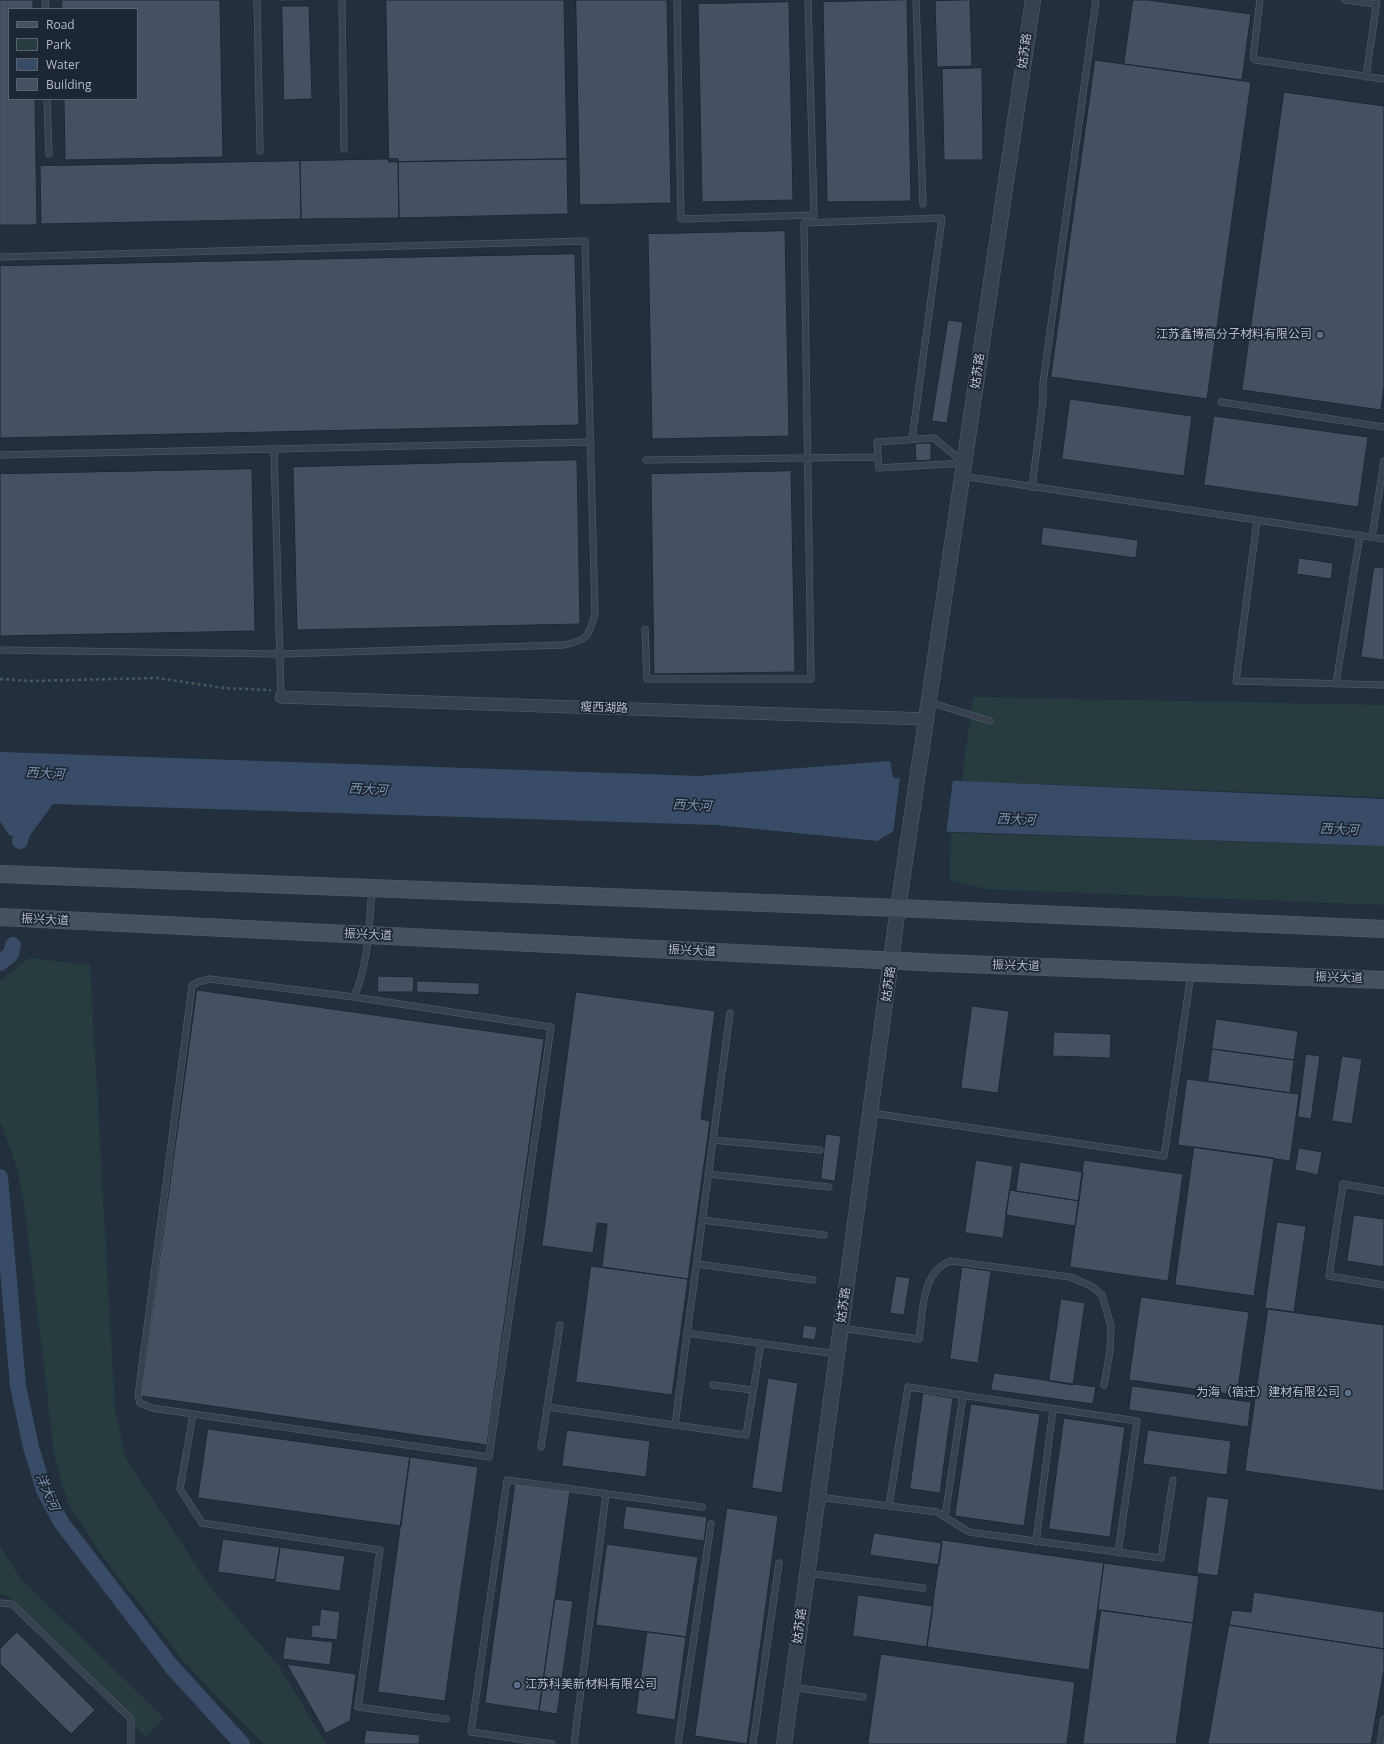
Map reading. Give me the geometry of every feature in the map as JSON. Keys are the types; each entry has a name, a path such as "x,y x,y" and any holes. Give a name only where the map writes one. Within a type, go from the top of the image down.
{"main road":[{"path":"0,874 898,908 1384,929"},
{"name":"振兴大道","path":"0,917 892,960 1384,980"}],"street":[{"name":"姑苏路","path":"784,1744 898,908 1033,0"},
{"name":"瘦西湖路","path":"281,696 926,719"}],"lane":[{"path":"257,0 260,150"},
{"path":"342,0 344,149"},
{"path":"677,0 681,219 814,215 808,0"},
{"path":"916,0 923,204"},
{"path":"1032,487 1043,402 1043,383 1096,0"},
{"path":"1260,0 1253,58 1256,60 1384,79"},
{"path":"1345,0 1377,2 1366,77"},
{"path":"47,100 49,154"},
{"path":"645,629 647,679 811,679 804,223 942,218 912,439"},
{"path":"0,257 585,241 595,614 591,630 580,642 563,645 281,654 0,650"},
{"path":"1221,402 1384,427"},
{"path":"963,469 934,438 877,442 879,468 963,469 1032,487 1384,539"},
{"path":"0,455 591,442"},
{"path":"274,449 281,696"},
{"path":"646,460 878,457"},
{"path":"1372,537 1384,461"},
{"path":"1257,520 1236,681 1384,685"},
{"path":"1336,684 1360,536"},
{"path":"928,702 990,721"},
{"path":"354,997 360,984 366,962 372,888"},
{"path":"871,1113 1164,1156 1191,972"},
{"path":"210,979 354,997 551,1027 489,1457 193,1414 148,1407 140,1403 138,1396 192,986 198,982 210,979"},
{"path":"675,1425 730,1013"},
{"path":"713,1140 820,1150"},
{"path":"708,1174 830,1187"},
{"path":"1384,1191 1343,1184 1329,1276 1384,1285"},
{"path":"702,1220 824,1235"},
{"path":"841,1328 920,1339 928,1282 941,1264 951,1261 1070,1277 1091,1286 1102,1295 1107,1308 1111,1332 1104,1385"},
{"path":"696,1264 813,1280"},
{"path":"541,1447 560,1325"},
{"path":"687,1333 837,1354"},
{"path":"547,1407 746,1435 761,1344"},
{"path":"713,1385 753,1390"},
{"path":"889,1506 908,1387 1137,1421 1118,1553"},
{"path":"945,1517 963,1395"},
{"path":"1036,1542 1053,1408"},
{"path":"193,1414 180,1489 202,1522 380,1550 358,1707 446,1719"},
{"path":"552,1744 470,1732 507,1480 702,1507"},
{"path":"818,1497 937,1512 969,1532 1161,1558 1173,1480"},
{"path":"574,1744 606,1494"},
{"path":"678,1744 711,1524"},
{"path":"753,1744 779,1563"},
{"path":"807,1573 923,1588"},
{"path":"0,1603 12,1604 131,1719 131,1744"},
{"path":"792,1687 863,1697"},
{"path":"1380,1744 1384,1719"}],"path":[{"path":"0,679 30,681 157,678 224,688 273,690 281,696"}],"green space":[{"path":"973,697 1384,705 1384,797 962,781"},
{"path":"951,833 1384,846 1384,905 986,889 950,880"},
{"path":"29,958 90,965 115,1410 126,1459 210,1587 279,1666 326,1744 263,1744 184,1662 103,1557 68,1503 55,1459 25,1209 17,1168 0,1121 0,981"},
{"path":"0,1546 20,1578 164,1718 146,1737 7,1595 0,1595"}],"water":[{"name":"西大河","path":"0,752 699,776 890,761 893,778 1384,799 1384,846 895,830 877,841 716,825 53,804 28,838 9,835 0,821"}],"pier":[{"path":"900,777 953,779 946,835 895,832 893,834"}],"building":[{"path":"0,0 33,0 33,8 8,8 8,100 35,100 37,225 0,225"},
{"path":"62,0 220,0 223,157 65,160 64,100 138,100 138,8 62,8"},
{"path":"279,0 305,0 305,1 279,2"},
{"path":"386,0 564,0 567,159 389,162"},
{"path":"576,0 667,0 671,203 580,205"},
{"path":"907,0 911,201 827,202 823,2"},
{"path":"970,0 972,66 937,67 935,1"},
{"path":"1133,0 1148,0 1251,14 1242,80 1124,64"},
{"path":"789,2 793,200 702,202 698,4"},
{"path":"282,6 309,6 312,99 284,100"},
{"path":"1095,60 1251,82 1207,399 1051,377"},
{"path":"982,68 983,160 944,160 942,69"},
{"path":"1284,92 1384,106 1384,385 1381,410 1242,390"},
{"path":"398,159 399,218 301,219 300,161"},
{"path":"567,159 568,214 399,218 398,162"},
{"path":"300,161 301,219 41,224 40,166"},
{"path":"785,231 789,436 652,439 648,234"},
{"path":"575,254 579,425 0,438 0,266"},
{"path":"948,320 963,322 947,423 932,421"},
{"path":"1070,399 1192,416 1184,476 1062,459"},
{"path":"1214,416 1368,437 1358,507 1204,485"},
{"path":"931,443 931,460 916,461 915,444"},
{"path":"577,460 580,624 297,630 293,467"},
{"path":"252,469 255,631 0,636 0,474"},
{"path":"791,471 795,672 654,674 651,474"},
{"path":"1043,527 1138,540 1136,558 1041,545"},
{"path":"1299,558 1333,563 1331,579 1297,574"},
{"path":"1374,567 1384,568 1384,660 1361,657"},
{"path":"378,976 414,977 413,992 378,992"},
{"path":"417,981 479,983 479,995 417,992"},
{"path":"197,990 544,1039 487,1445 141,1396"},
{"path":"576,992 715,1011 701,1119 710,1121 688,1279 602,1267 607,1224 597,1223 593,1253 542,1246"},
{"path":"972,1006 1009,1011 998,1093 961,1088"},
{"path":"1216,1019 1298,1031 1294,1060 1212,1049"},
{"path":"1054,1032 1111,1034 1110,1058 1053,1056"},
{"path":"1212,1049 1294,1060 1290,1093 1208,1081"},
{"path":"1306,1054 1320,1056 1311,1119 1298,1117"},
{"path":"1342,1056 1362,1059 1352,1124 1332,1121"},
{"path":"1187,1079 1299,1094 1290,1161 1178,1145"},
{"path":"826,1134 841,1136 835,1181 821,1179"},
{"path":"1194,1147 1274,1158 1254,1296 1175,1285"},
{"path":"1299,1148 1322,1152 1318,1175 1295,1170"},
{"path":"976,1160 1013,1166 1003,1238 965,1233"},
{"path":"1084,1160 1183,1174 1168,1281 1070,1267"},
{"path":"1020,1162 1083,1172 1079,1201 1016,1191"},
{"path":"1010,1190 1079,1201 1075,1226 1006,1215"},
{"path":"1354,1215 1384,1219 1384,1267 1347,1261"},
{"path":"1277,1222 1306,1226 1294,1312 1265,1308"},
{"path":"591,1266 688,1279 672,1395 576,1382"},
{"path":"962,1267 991,1271 978,1363 950,1359"},
{"path":"896,1276 910,1278 904,1315 890,1313"},
{"path":"1141,1297 1249,1312 1237,1395 1129,1380"},
{"path":"1061,1299 1085,1303 1073,1385 1049,1381"},
{"path":"1268,1309 1384,1325 1384,1491 1245,1471"},
{"path":"804,1325 817,1327 815,1340 802,1338"},
{"path":"994,1373 1096,1387 1093,1404 991,1390"},
{"path":"768,1378 798,1383 782,1493 752,1488"},
{"path":"1132,1386 1251,1402 1248,1427 1129,1410"},
{"path":"923,1393 953,1398 940,1493 910,1489"},
{"path":"971,1404 1040,1414 1024,1526 955,1516"},
{"path":"1064,1418 1125,1427 1110,1537 1049,1529"},
{"path":"208,1429 410,1457 401,1526 198,1498"},
{"path":"567,1430 650,1441 646,1477 562,1466"},
{"path":"1148,1430 1231,1441 1227,1475 1143,1464"},
{"path":"410,1457 478,1467 445,1701 378,1692"},
{"path":"515,1484 570,1491 539,1711 485,1703"},
{"path":"1207,1496 1229,1499 1218,1576 1197,1573"},
{"path":"626,1506 707,1517 704,1541 623,1529"},
{"path":"727,1508 778,1516 747,1744 695,1736"},
{"path":"874,1533 942,1543 939,1565 870,1555"},
{"path":"223,1539 280,1547 275,1580 218,1572"},
{"path":"942,1540 1104,1563 1089,1670 927,1647"},
{"path":"607,1544 698,1557 686,1637 596,1625"},
{"path":"280,1547 345,1556 340,1591 275,1582"},
{"path":"1104,1563 1199,1576 1193,1623 1098,1610"},
{"path":"1254,1592 1384,1612 1384,1649 1229,1625 1232,1610 1251,1612"},
{"path":"858,1595 933,1606 927,1647 853,1636"},
{"path":"555,1599 573,1601 557,1714 539,1711"},
{"path":"321,1609 340,1612 337,1640 311,1637 312,1625 319,1625"},
{"path":"1101,1610 1193,1623 1176,1744 1083,1744"},
{"path":"1229,1625 1384,1649 1384,1670 1371,1744 1208,1744"},
{"path":"17,1632 95,1710 71,1734 0,1664 0,1649"},
{"path":"647,1632 686,1637 675,1720 636,1714"},
{"path":"286,1637 333,1642 330,1665 283,1659"},
{"path":"881,1654 1075,1682 1067,1744 868,1744"},
{"path":"287,1664 356,1674 350,1721 326,1733"},
{"path":"366,1730 420,1735 419,1744 364,1744"}],"waterway":[{"name":"洋大河","path":"20,841 26,815"},
{"name":"洋大河","path":"0,963 11,954 13,945"},
{"name":"洋大河","path":"0,1177 18,1386 31,1447 44,1490 61,1522 172,1667 242,1744"}],"place":[{"name":"江苏鑫博高分子材料有限公司","path":"1320,335"},
{"name":"为海（宿迁）建材有限公司","path":"1348,1393"},
{"name":"江苏科美新材料有限公司","path":"517,1685"}]}
